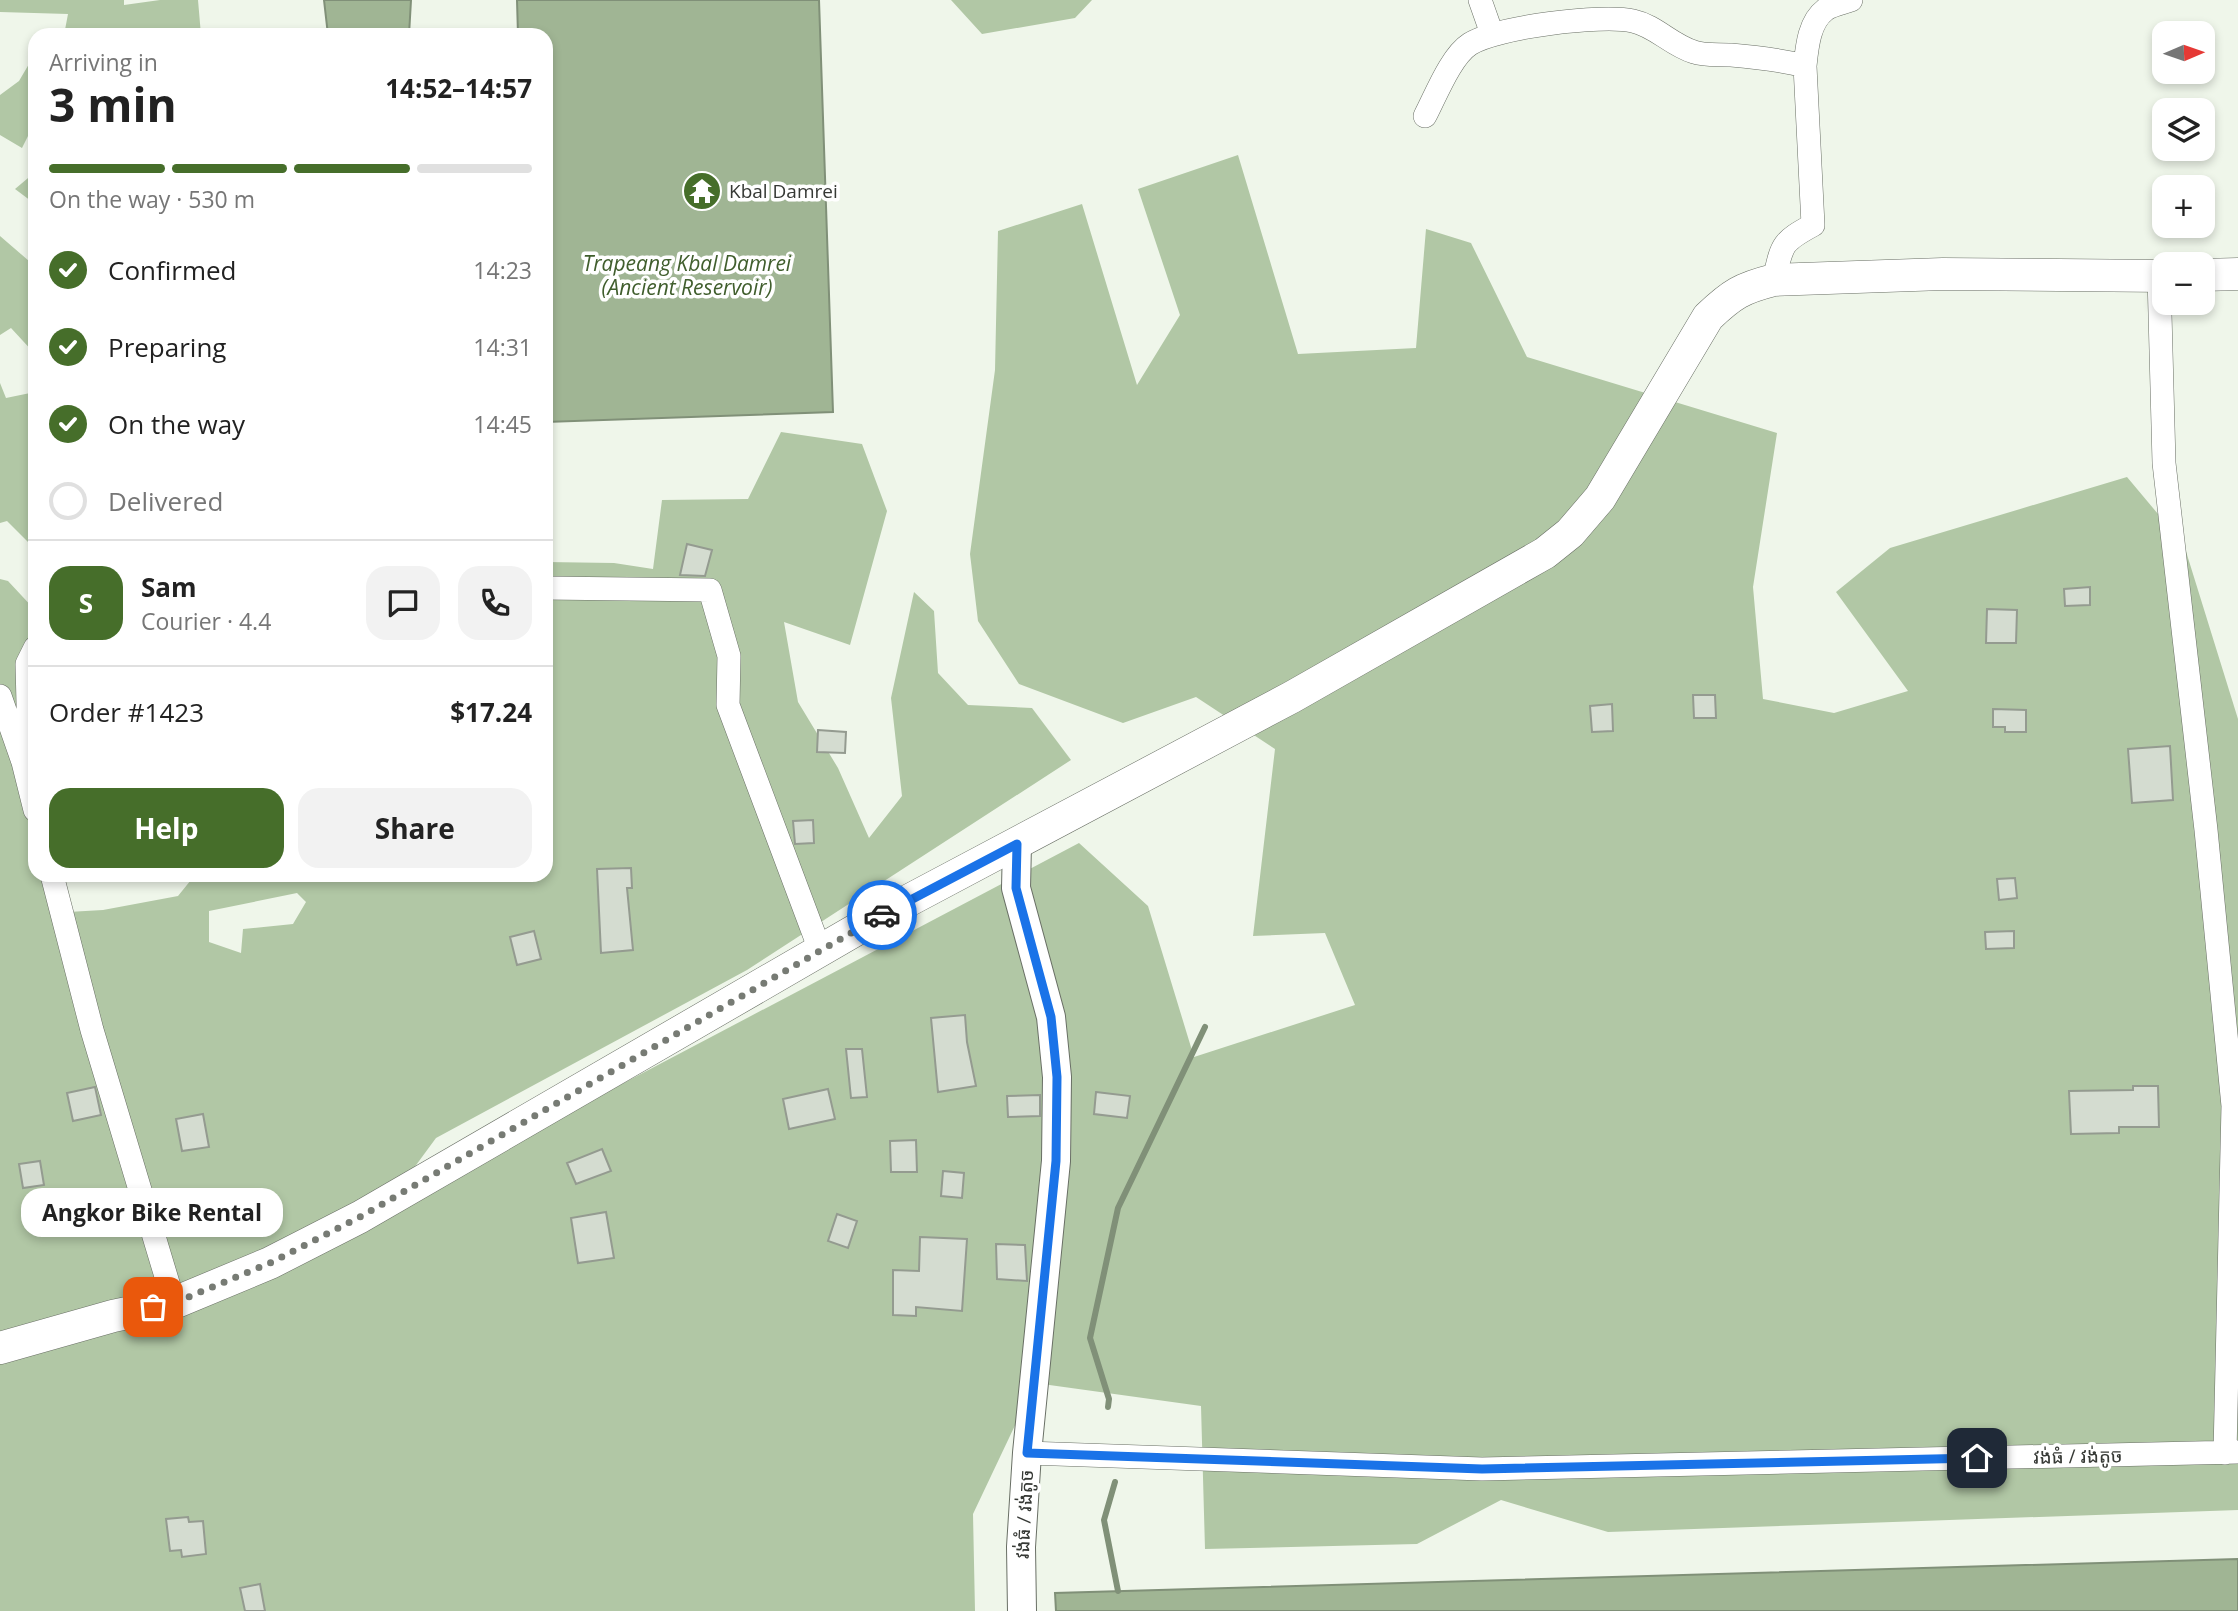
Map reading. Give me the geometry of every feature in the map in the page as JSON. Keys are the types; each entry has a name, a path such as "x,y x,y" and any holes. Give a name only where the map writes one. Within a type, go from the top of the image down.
{"main road":[{"path":"0,1348 113,1316 174,1303 270,1263 360,1217 820,950 1292,697 1545,553 1570,534 1601,498 1708,317 1731,295 1752,285 1774,280 1943,274 2152,276"},
{"path":"2215,275 2238,274"}],"street":[{"path":"1480,0 1492,34"},
{"path":"1774,280 1780,252 1788,239 1813,225 1805,66 1813,24 1825,4 1851,0"},
{"path":"1425,116 1452,66 1469,45 1492,34 1597,19 1632,21 1653,29 1674,45 1697,53 1769,59 1805,66"},
{"path":"2162,315 2164,463 2208,844 2233,1106 2236,1168 2231,1453"},
{"path":"553,588 710,590 729,656 728,705 820,950"},
{"path":"28,662 28,703"},
{"path":"0,696 28,782"},
{"path":"23,762 28,745"},
{"path":"1017,844 1016,888 1051,1017 1057,1077 1056,1161 1027,1453"},
{"path":"54,882 92,1030 174,1303"},
{"name":"វង់ធំ / វង់តូច","path":"1022,1611 1021,1547 1027,1453 1482,1469 2231,1453"}],"shaded area":[{"path":"0,0 124,0 124,5 160,0 198,0 200,28 65,28 68,14 0,12"},
{"path":"951,0 1092,0 1075,18 982,34"},
{"path":"28,66 28,136 22,148 0,135 0,95 19,81"},
{"path":"1238,155 1298,354 1416,348 1426,229 1471,243 1527,357 1777,433 1753,587 1763,699 1834,713 1908,691 1836,592 1890,548 2127,477 2184,545 2238,719 2238,1510 1608,1532 1501,1500 1417,1544 1205,1549 1201,1406 1035,1383 973,1514 975,1611 0,1611 0,579 8,581 28,602 28,882 62,882 68,912 103,910 178,896 189,882 553,882 553,562 614,563 653,569 662,500 748,499 781,432 862,444 887,511 850,645 784,622 798,702 838,768 869,838 902,796 891,698 914,592 934,611 938,673 968,705 1032,708 1071,760 747,970 436,1138 383,1210 1079,843 1148,906 1194,1057 1355,1005 1325,933 1253,936 1275,749 1196,697 1123,723 1019,684 978,621 970,554 995,370 998,231 1082,204 1137,385 1180,315 1138,189","holes":["297,893 306,902 293,924 243,929 241,953 209,942 209,911"]},
{"path":"28,178 28,199 15,189"},
{"path":"0,236 28,260 28,346 11,328 0,335"},
{"path":"0,383 6,398 28,393 28,542 7,521 0,523"}],"water":[{"path":"324,0 411,0 409,28 327,28"},
{"name":"Trapeang Kbal Damrei (Ancient Reservoir)","path":"517,0 819,0 833,412 553,422 553,28 518,28"},
{"path":"2238,1559 2238,1611 1056,1611 1055,1593"}],"building":[{"path":"687,544 712,550 705,576 680,575"},
{"path":"2090,587 2090,605 2065,606 2064,589"},
{"path":"1987,609 2017,610 2016,643 1986,643"},
{"path":"1693,695 1715,695 1716,718 1694,718"},
{"path":"1612,704 1613,731 1592,732 1590,706"},
{"path":"1993,709 2026,710 2026,732 2005,732 2005,727 1993,727"},
{"path":"818,730 846,732 845,753 817,752"},
{"path":"2170,746 2173,800 2132,803 2128,749"},
{"path":"813,820 814,843 795,844 793,821"},
{"path":"631,868 632,888 627,888 633,950 601,953 597,869"},
{"path":"2015,878 2017,898 1999,900 1997,879"},
{"path":"534,931 541,959 517,965 510,937"},
{"path":"2014,931 2014,948 1986,949 1985,932"},
{"path":"965,1015 967,1042 976,1086 938,1092 931,1018"},
{"path":"846,1049 862,1049 867,1097 851,1098"},
{"path":"2133,1086 2158,1086 2159,1127 2119,1127 2119,1133 2071,1134 2069,1091 2133,1090"},
{"path":"95,1087 101,1115 73,1121 67,1093"},
{"path":"828,1089 835,1119 789,1129 783,1099"},
{"path":"1096,1092 1130,1096 1127,1118 1094,1114"},
{"path":"1040,1095 1040,1116 1008,1117 1007,1096"},
{"path":"203,1114 209,1147 182,1151 176,1119"},
{"path":"916,1140 917,1172 891,1172 890,1141"},
{"path":"602,1149 611,1171 576,1184 567,1163"},
{"path":"40,1161 44,1185 23,1188 19,1164"},
{"path":"943,1171 964,1173 962,1198 941,1196"},
{"path":"606,1212 614,1258 578,1263 571,1218"},
{"path":"837,1214 857,1221 848,1248 828,1241"},
{"path":"920,1237 967,1239 962,1311 916,1307 916,1316 893,1315 893,1270 919,1271"},
{"path":"996,1244 1025,1245 1027,1281 997,1279"},
{"path":"188,1517 189,1522 203,1521 206,1554 182,1557 181,1550 170,1551 166,1519"},
{"path":"260,1584 265,1611 245,1611 240,1588"}],"waterway":[{"path":"1108,1407 1109,1399 1090,1338 1118,1208 1205,1027"},
{"path":"1115,1482 1104,1520 1118,1591"}],"way so far":[{"path":"153,1307 174,1303 270,1263 360,1217 882,915"}],"place":[{"name":"Kbal Damrei","path":"702,191"},
{"name":"Angkor Bike Rental","path":"153,1307"}],"route":[{"path":"882,915 1017,844 1016,888 1051,1017 1057,1077 1056,1161 1027,1453 1482,1469 1977,1458"}]}
